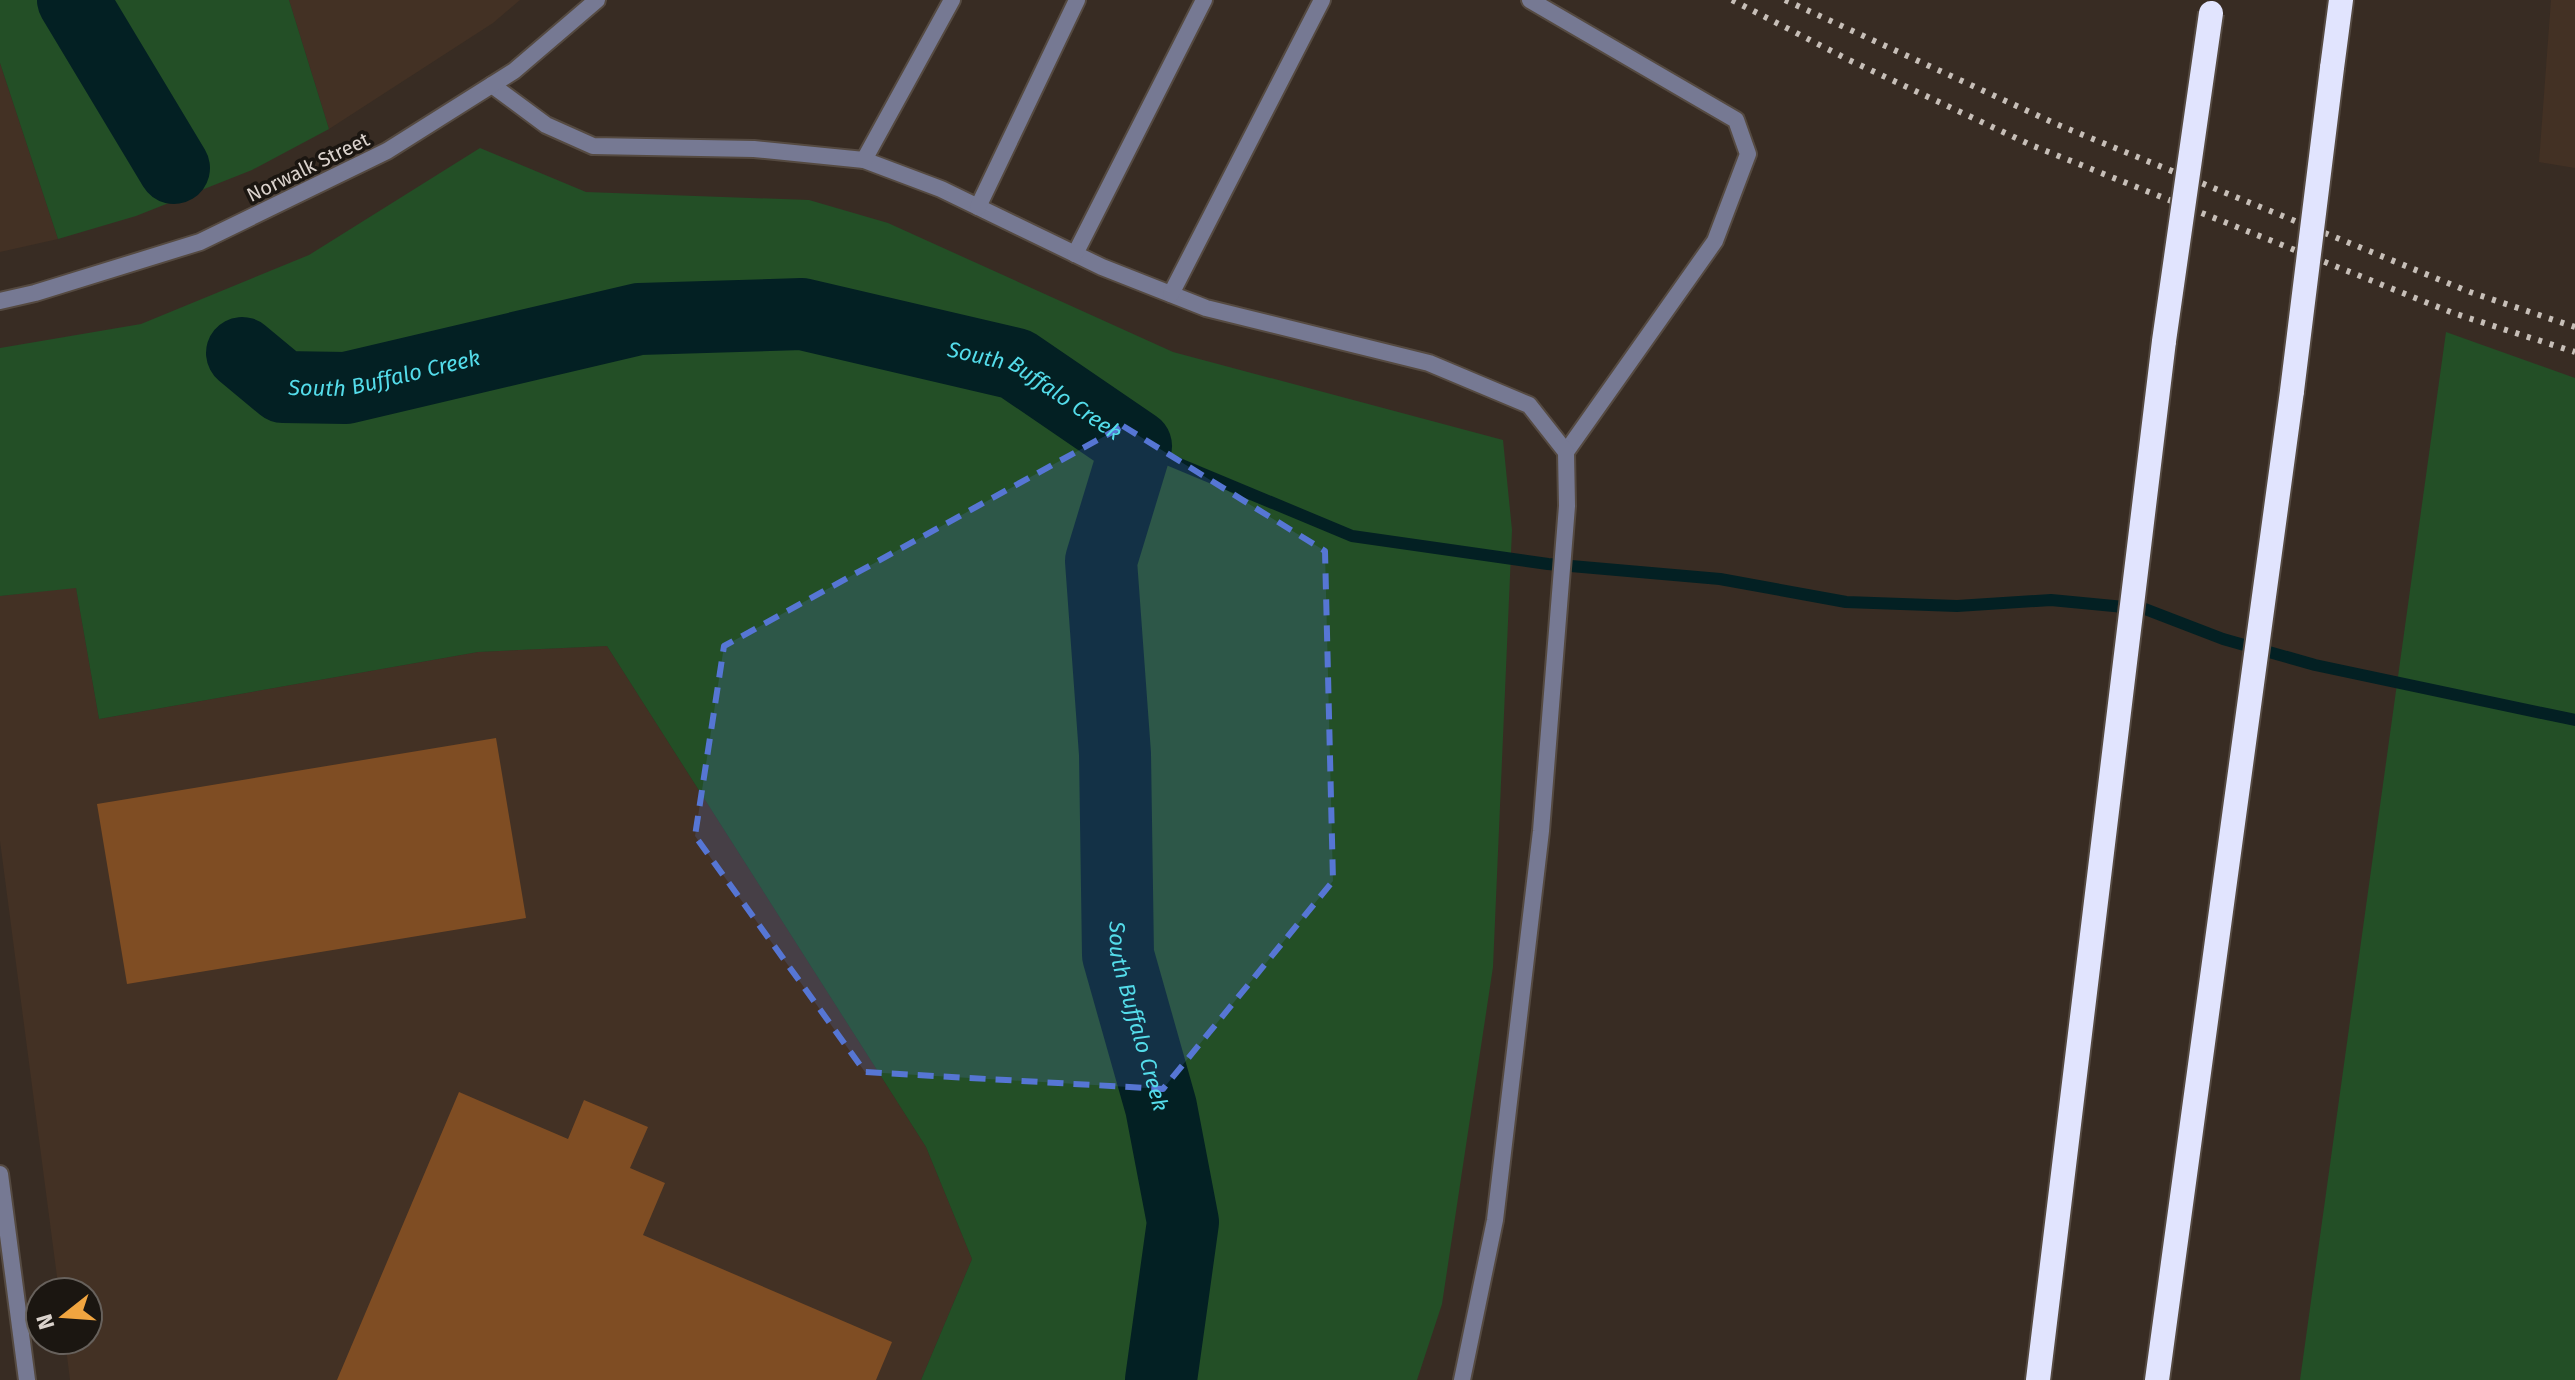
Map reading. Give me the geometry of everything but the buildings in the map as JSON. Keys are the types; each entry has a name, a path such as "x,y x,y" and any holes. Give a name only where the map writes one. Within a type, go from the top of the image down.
{"highway":[{"path":"2157,1380 2292,391 2341,0"},
{"path":"2038,1380 2164,341 2212,7"}],"street":[{"name":"Norwalk Street","path":"0,301 200,242 387,151 514,71 597,0"},
{"path":"864,160 952,0"},
{"path":"978,207 1077,0"},
{"path":"1075,254 1204,0"},
{"path":"1171,294 1322,0"},
{"path":"1462,1380 1495,1220 1541,831 1567,506 1566,452 1715,241 1748,154 1736,120 1530,0"},
{"path":"492,85 546,125 593,146 754,149 864,160 941,189 1075,254 1206,308 1429,363 1529,405 1566,452"},
{"path":"0,1174 27,1380"}],"highlighted area":[{"path":"1123,426 1325,551 1333,881 1163,1089 865,1072 695,836 724,646"}],"shaded area":[{"path":"289,0 520,0 493,23 329,129"},
{"path":"2551,0 2575,0 2575,168 2539,162"},
{"path":"0,63 58,239 0,252"},
{"path":"76,587 99,719 478,652 607,646 926,1147 972,1259 921,1380 70,1380 67,1356 104,1356 104,1276 57,1276 0,841 0,596"}],"green space":[{"path":"0,0 289,0 329,129 252,170 136,216 58,239 0,63"},
{"path":"480,148 586,192 809,200 888,223 1173,352 1503,440 1512,530 1493,967 1442,1304 1417,1380 921,1380 972,1259 926,1147 607,646 478,652 99,719 76,588 0,596 0,348 141,324 309,255"},
{"path":"2446,332 2575,378 2575,1380 2300,1380"}],"waterway":[{"name":"South Buffalo Creek","path":"73,0 174,168"},
{"name":"South Buffalo Creek","path":"242,353 283,387 346,388 639,319 802,314 1016,364 1136,446 1101,561 1115,754 1118,955 1161,1107 1183,1222 1161,1380"},
{"path":"1136,446 1352,536 1548,564 1720,579 1846,602 1957,606 2051,600 2145,609 2223,639 2315,665 2575,720"}],"railway":[{"path":"1732,0 1849,60 2031,145 2453,313 2575,352"},
{"path":"1785,0 2056,124 2470,292 2575,327"}]}
